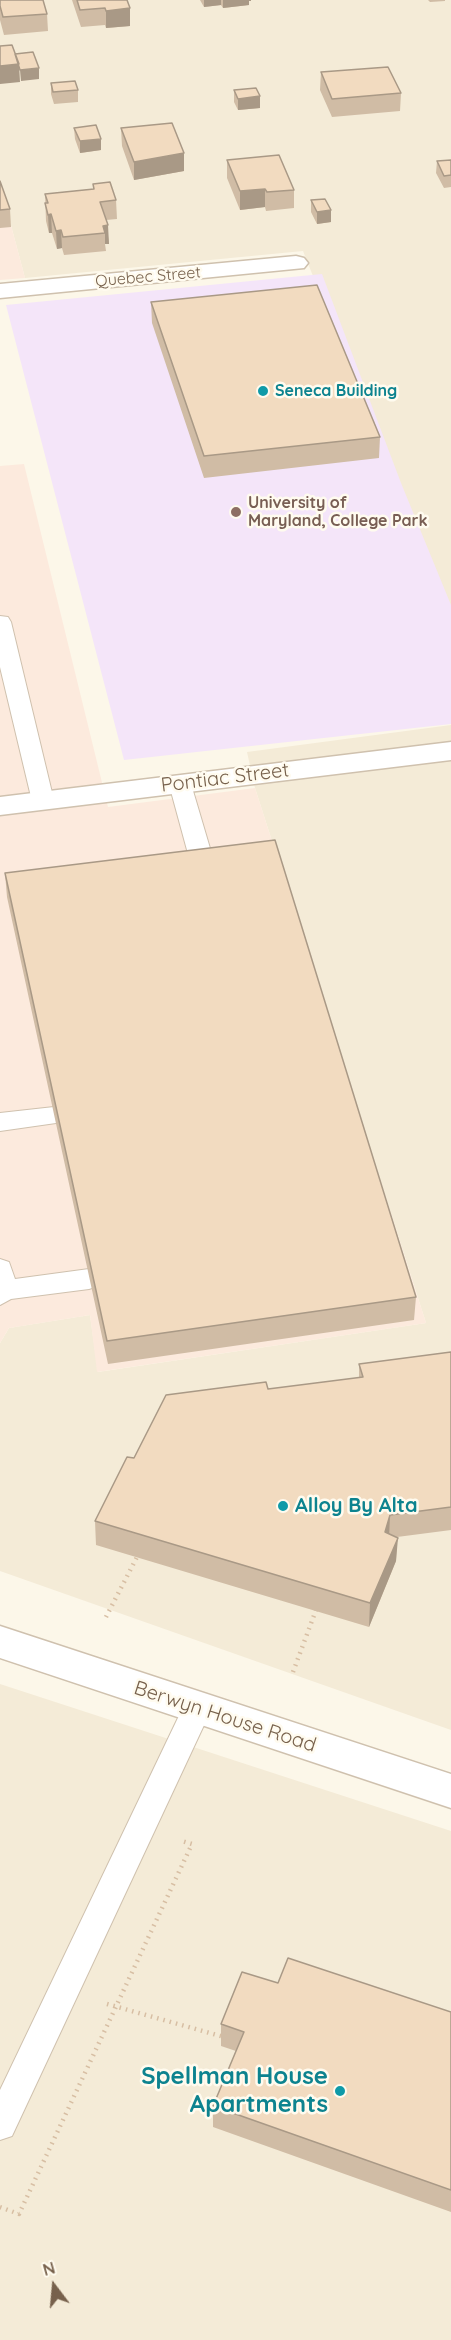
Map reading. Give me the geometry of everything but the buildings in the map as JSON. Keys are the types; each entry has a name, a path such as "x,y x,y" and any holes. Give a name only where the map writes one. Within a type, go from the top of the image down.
{"street":[{"name":"Quebec Street","path":"1,288 296,263"},
{"name":"Pontiac Street","path":"0,806 451,751"},
{"name":"Berwyn House Road","path":"0,1642 451,1791"}],"lane":[{"path":"0,622 43,801"},
{"path":"180,784 205,872"},
{"path":"0,1122 54,1116"},
{"path":"1,1285 89,1279"},
{"path":"0,2125 197,1708"}],"path":[{"path":"106,1617 137,1557"},
{"path":"293,1672 316,1610"},
{"path":"0,2207 19,2214 192,1844 141,1827"},
{"path":"63,1993 224,2037"}],"shaded area":[{"path":"0,0 451,0 451,622 303,251 25,278 0,184"},
{"path":"0,184 25,278 0,280"},
{"name":"University of Maryland, College Park","path":"322,274 401,483 451,605 451,724 124,760 6,305"},
{"path":"24,464 108,807 255,788 426,1323 97,1372 90,1315 9,1328 0,1343 0,466"},
{"path":"451,725 451,1730 0,1571 0,1343 9,1328 90,1315 98,1372 426,1323 255,788 247,752"},
{"path":"0,1684 451,1831 451,2340 0,2340"}],"place":[{"name":"Seneca Building","path":"263,391"},
{"name":"University of Maryland, College Park","path":"236,512"},
{"name":"Alloy By Alta","path":"283,1506"},
{"name":"Spellman House Apartments","path":"340,2091"}]}
